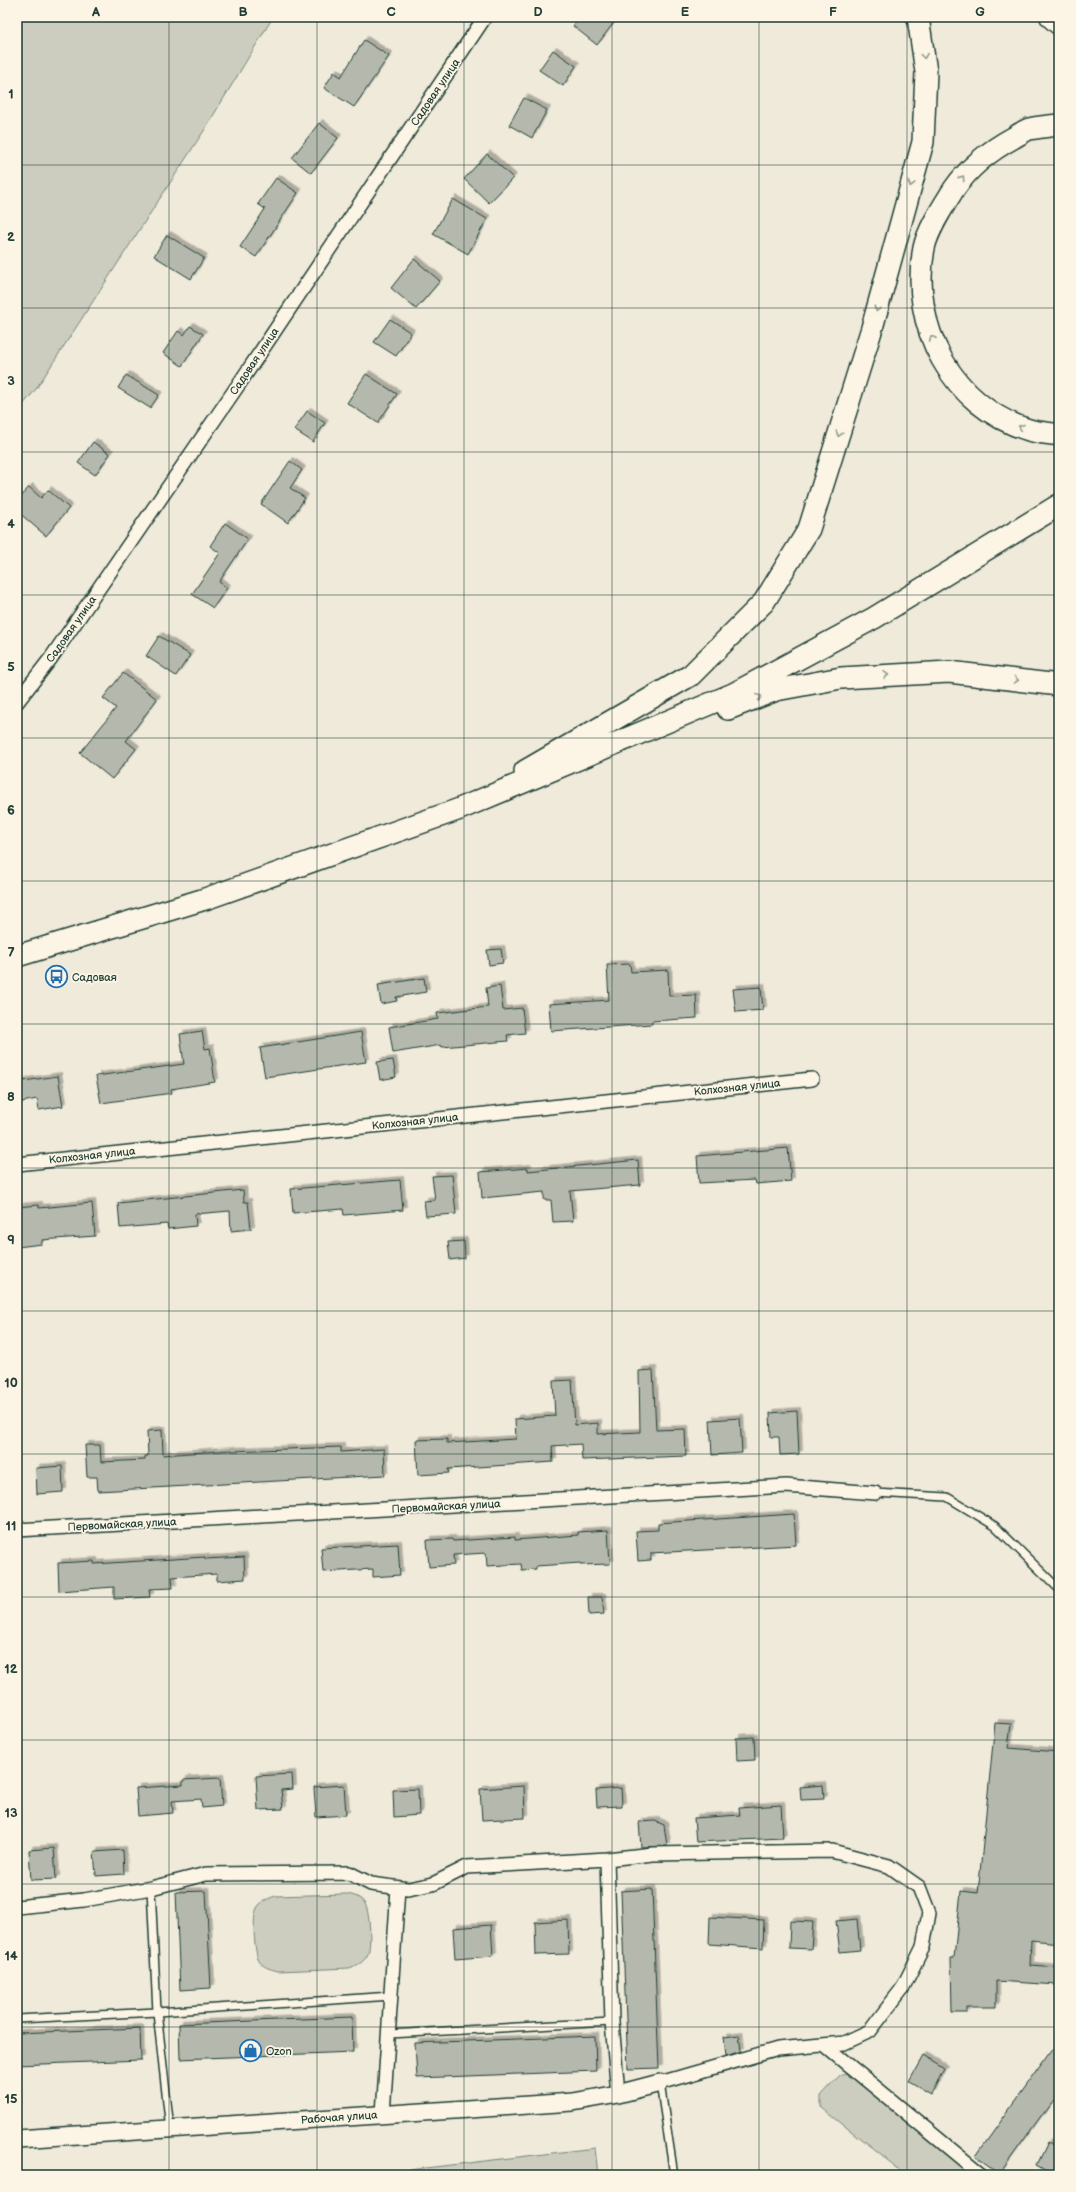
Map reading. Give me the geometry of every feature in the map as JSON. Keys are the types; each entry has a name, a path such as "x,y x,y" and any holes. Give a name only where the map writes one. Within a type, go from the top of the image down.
{"main road":[{"path":"457,810 691,675 764,602 809,528 872,328 922,142 926,72 918,17"},
{"path":"1051,17 1059,24"},
{"path":"1059,125 1028,129 992,150 966,173 941,208 924,247 920,290 927,329 945,367 972,398 999,417 1030,430 1059,435"},
{"path":"17,956 205,899 457,810 525,783 733,694 874,618 1059,505"},
{"path":"525,783 607,756 776,690 841,678 949,672 1059,685"}],"street":[{"name":"Садовая улица","path":"17,702 52,658 236,388 485,17"},
{"name":"Колхозная улица","path":"17,1164 812,1079"},
{"name":"Первомайская улица","path":"17,1530 786,1486 874,1493"},
{"path":"17,1907 84,1900 151,1888 206,1874 349,1873 371,1884 408,1889 433,1884 467,1867 607,1859 653,1854 832,1851 889,1866 919,1887 929,1913 923,1947 902,1989 870,2031 844,2043 778,2049 660,2083"},
{"path":"607,1859 612,2022 618,2094"},
{"path":"384,2114 398,1888"},
{"path":"824,2045 982,2175"},
{"name":"Рабочая улица","path":"17,2139 573,2102 618,2094 660,2083"}],"lane":[{"path":"874,1493 947,1497 995,1526 1059,1589"},
{"path":"151,1888 157,2012 170,2129"},
{"path":"17,2019 157,2012 391,1996"},
{"path":"389,2034 612,2022"},
{"path":"660,2083 674,2175"}],"shaded area":[{"path":"17,17 273,17 205,129 36,389 17,412"},
{"path":"346,1894 359,1898 367,1908 370,1930 370,1946 367,1956 361,1962 349,1968 278,1971 265,1967 259,1961 255,1943 254,1919 257,1908 263,1902 275,1896"},
{"path":"851,2073 979,2175 906,2175 821,2107 821,2096 841,2074"},
{"path":"595,2148 598,2175 366,2175"}],"building":[{"path":"580,17 618,17 597,45 573,26"},
{"path":"364,40 389,56 354,107 324,88 334,72 341,77"},
{"path":"553,50 576,66 563,86 539,70"},
{"path":"524,98 547,110 532,138 509,125"},
{"path":"319,123 338,138 311,173 292,158"},
{"path":"487,154 513,178 489,203 464,179"},
{"path":"276,178 298,193 256,257 240,247 265,209 258,204"},
{"path":"453,199 487,219 468,254 433,234"},
{"path":"167,235 204,258 191,279 154,256"},
{"path":"414,259 440,281 416,309 391,288"},
{"path":"390,319 411,333 396,356 374,342"},
{"path":"190,326 203,334 182,366 163,353 178,331 184,335"},
{"path":"366,374 397,394 378,423 347,403"},
{"path":"126,375 159,395 150,408 118,388"},
{"path":"307,411 325,423 313,442 294,430"},
{"path":"93,442 110,454 95,475 78,463"},
{"path":"290,461 302,470 290,488 305,498 288,523 261,504"},
{"path":"29,487 41,498 48,490 69,508 46,536 17,511 17,502"},
{"path":"225,523 248,539 219,582 227,588 213,608 192,594 220,553 210,546"},
{"path":"159,636 190,655 176,676 146,656"},
{"path":"123,673 157,699 126,741 136,749 112,779 80,753 116,708 103,698"},
{"path":"501,949 503,963 489,965 487,950"},
{"path":"630,964 631,972 668,970 669,996 696,995 697,1018 652,1021 652,1024 551,1031 549,1004 609,1000 607,965"},
{"path":"424,978 426,992 396,997 397,1001 381,1004 378,985"},
{"path":"500,986 503,1010 522,1008 525,1033 507,1035 508,1041 442,1047 441,1045 393,1053 389,1027 438,1019 437,1013 488,1007 486,988"},
{"path":"761,987 763,1010 736,1012 733,989"},
{"path":"202,1031 205,1049 210,1048 215,1082 171,1089 172,1093 101,1103 96,1076 184,1064 180,1034"},
{"path":"361,1032 366,1062 265,1077 260,1048"},
{"path":"393,1060 396,1077 380,1080 377,1062"},
{"path":"58,1076 63,1106 39,1110 37,1099 17,1103 17,1082"},
{"path":"788,1148 791,1181 756,1184 755,1180 699,1183 697,1156"},
{"path":"638,1160 640,1185 570,1191 573,1221 553,1222 551,1200 544,1200 544,1192 482,1198 480,1172 528,1168 528,1171"},
{"path":"452,1175 456,1214 426,1216 424,1201 435,1200 432,1176"},
{"path":"400,1180 403,1210 344,1215 343,1209 293,1213 291,1189"},
{"path":"243,1190 244,1202 248,1202 251,1229 231,1231 230,1211 195,1214 196,1226 168,1229 167,1224 120,1228 118,1203"},
{"path":"92,1203 95,1236 42,1240 42,1244 17,1247 17,1207 39,1205 39,1208"},
{"path":"464,1241 465,1258 450,1260 448,1242"},
{"path":"653,1370 656,1430 685,1429 686,1456 582,1460 581,1444 552,1446 553,1462 448,1469 449,1473 418,1475 416,1440 447,1439 447,1443 516,1439 515,1419 555,1416 553,1381 572,1380 575,1425 598,1423 598,1434 640,1432 639,1371"},
{"path":"797,1411 799,1454 780,1455 779,1437 771,1437 770,1413"},
{"path":"740,1418 742,1453 712,1455 710,1420"},
{"path":"162,1430 163,1455 232,1450 341,1447 341,1452 384,1449 385,1475 98,1491 97,1477 87,1477 85,1445 100,1445 101,1462 145,1460 145,1456 148,1456 147,1431"},
{"path":"62,1466 63,1492 37,1494 36,1468"},
{"path":"794,1514 796,1545 651,1553 651,1560 638,1561 636,1531 658,1530 658,1523"},
{"path":"608,1530 610,1564 580,1565 580,1563 536,1566 536,1569 522,1570 521,1564 487,1566 486,1553 453,1555 454,1565 429,1567 427,1540 452,1539 453,1541 515,1537 515,1540 578,1535 578,1532"},
{"path":"398,1544 400,1575 373,1577 373,1569 323,1572 321,1548"},
{"path":"205,1557 205,1559 244,1557 245,1579 217,1581 217,1574 172,1577 173,1588 149,1589 150,1597 114,1599 114,1587 59,1591 58,1563 94,1561 94,1564"},
{"path":"588,1597 602,1597 604,1614 589,1615"},
{"path":"995,1723 1011,1724 1008,1748 1059,1752 1059,1943 1031,1940 1030,1966 1059,1968 1059,1985 996,1981 996,2007 966,2007 966,2013 952,2013 951,1958 954,1958 961,1891 978,1893"},
{"path":"754,1737 755,1760 737,1761 736,1738"},
{"path":"292,1774 293,1789 281,1790 283,1809 258,1810 256,1776"},
{"path":"220,1778 222,1806 202,1808 201,1799 172,1801 173,1813 138,1816 136,1788 183,1785 183,1780"},
{"path":"344,1785 346,1815 316,1817 314,1787"},
{"path":"823,1785 824,1799 801,1800 800,1787"},
{"path":"524,1786 525,1818 482,1820 480,1789"},
{"path":"621,1788 622,1806 597,1807 596,1790"},
{"path":"418,1789 419,1815 394,1817 393,1790"},
{"path":"781,1805 783,1838 696,1842 694,1818 740,1815 739,1808"},
{"path":"655,1821 664,1825 667,1846 641,1847 639,1822"},
{"path":"54,1848 56,1879 31,1880 29,1850"},
{"path":"123,1850 124,1874 96,1876 94,1852"},
{"path":"652,1889 659,2068 628,2069 621,1891"},
{"path":"206,1891 211,1988 180,1990 176,1892"},
{"path":"710,1917 764,1920 763,1948 709,1944"},
{"path":"857,1919 860,1950 840,1952 836,1921"},
{"path":"568,1920 569,1954 536,1955 535,1922"},
{"path":"790,1921 813,1922 811,1949 789,1948"},
{"path":"491,1925 493,1956 455,1959 453,1928"},
{"path":"352,2017 353,2052 180,2059 179,2024"},
{"path":"140,2028 141,2060 17,2065 17,2033"},
{"path":"739,2035 741,2051 726,2056 724,2037"},
{"path":"595,2036 596,2071 417,2078 415,2043"},
{"path":"1059,2040 1059,2091 1000,2173 976,2156"},
{"path":"923,2056 944,2069 931,2094 909,2081"},
{"path":"1048,2142 1059,2147 1059,2175 1055,2175 1037,2165"}],"place":[{"name":"Садовая","path":"56,977"},
{"name":"Ozon","path":"250,2051"}]}
